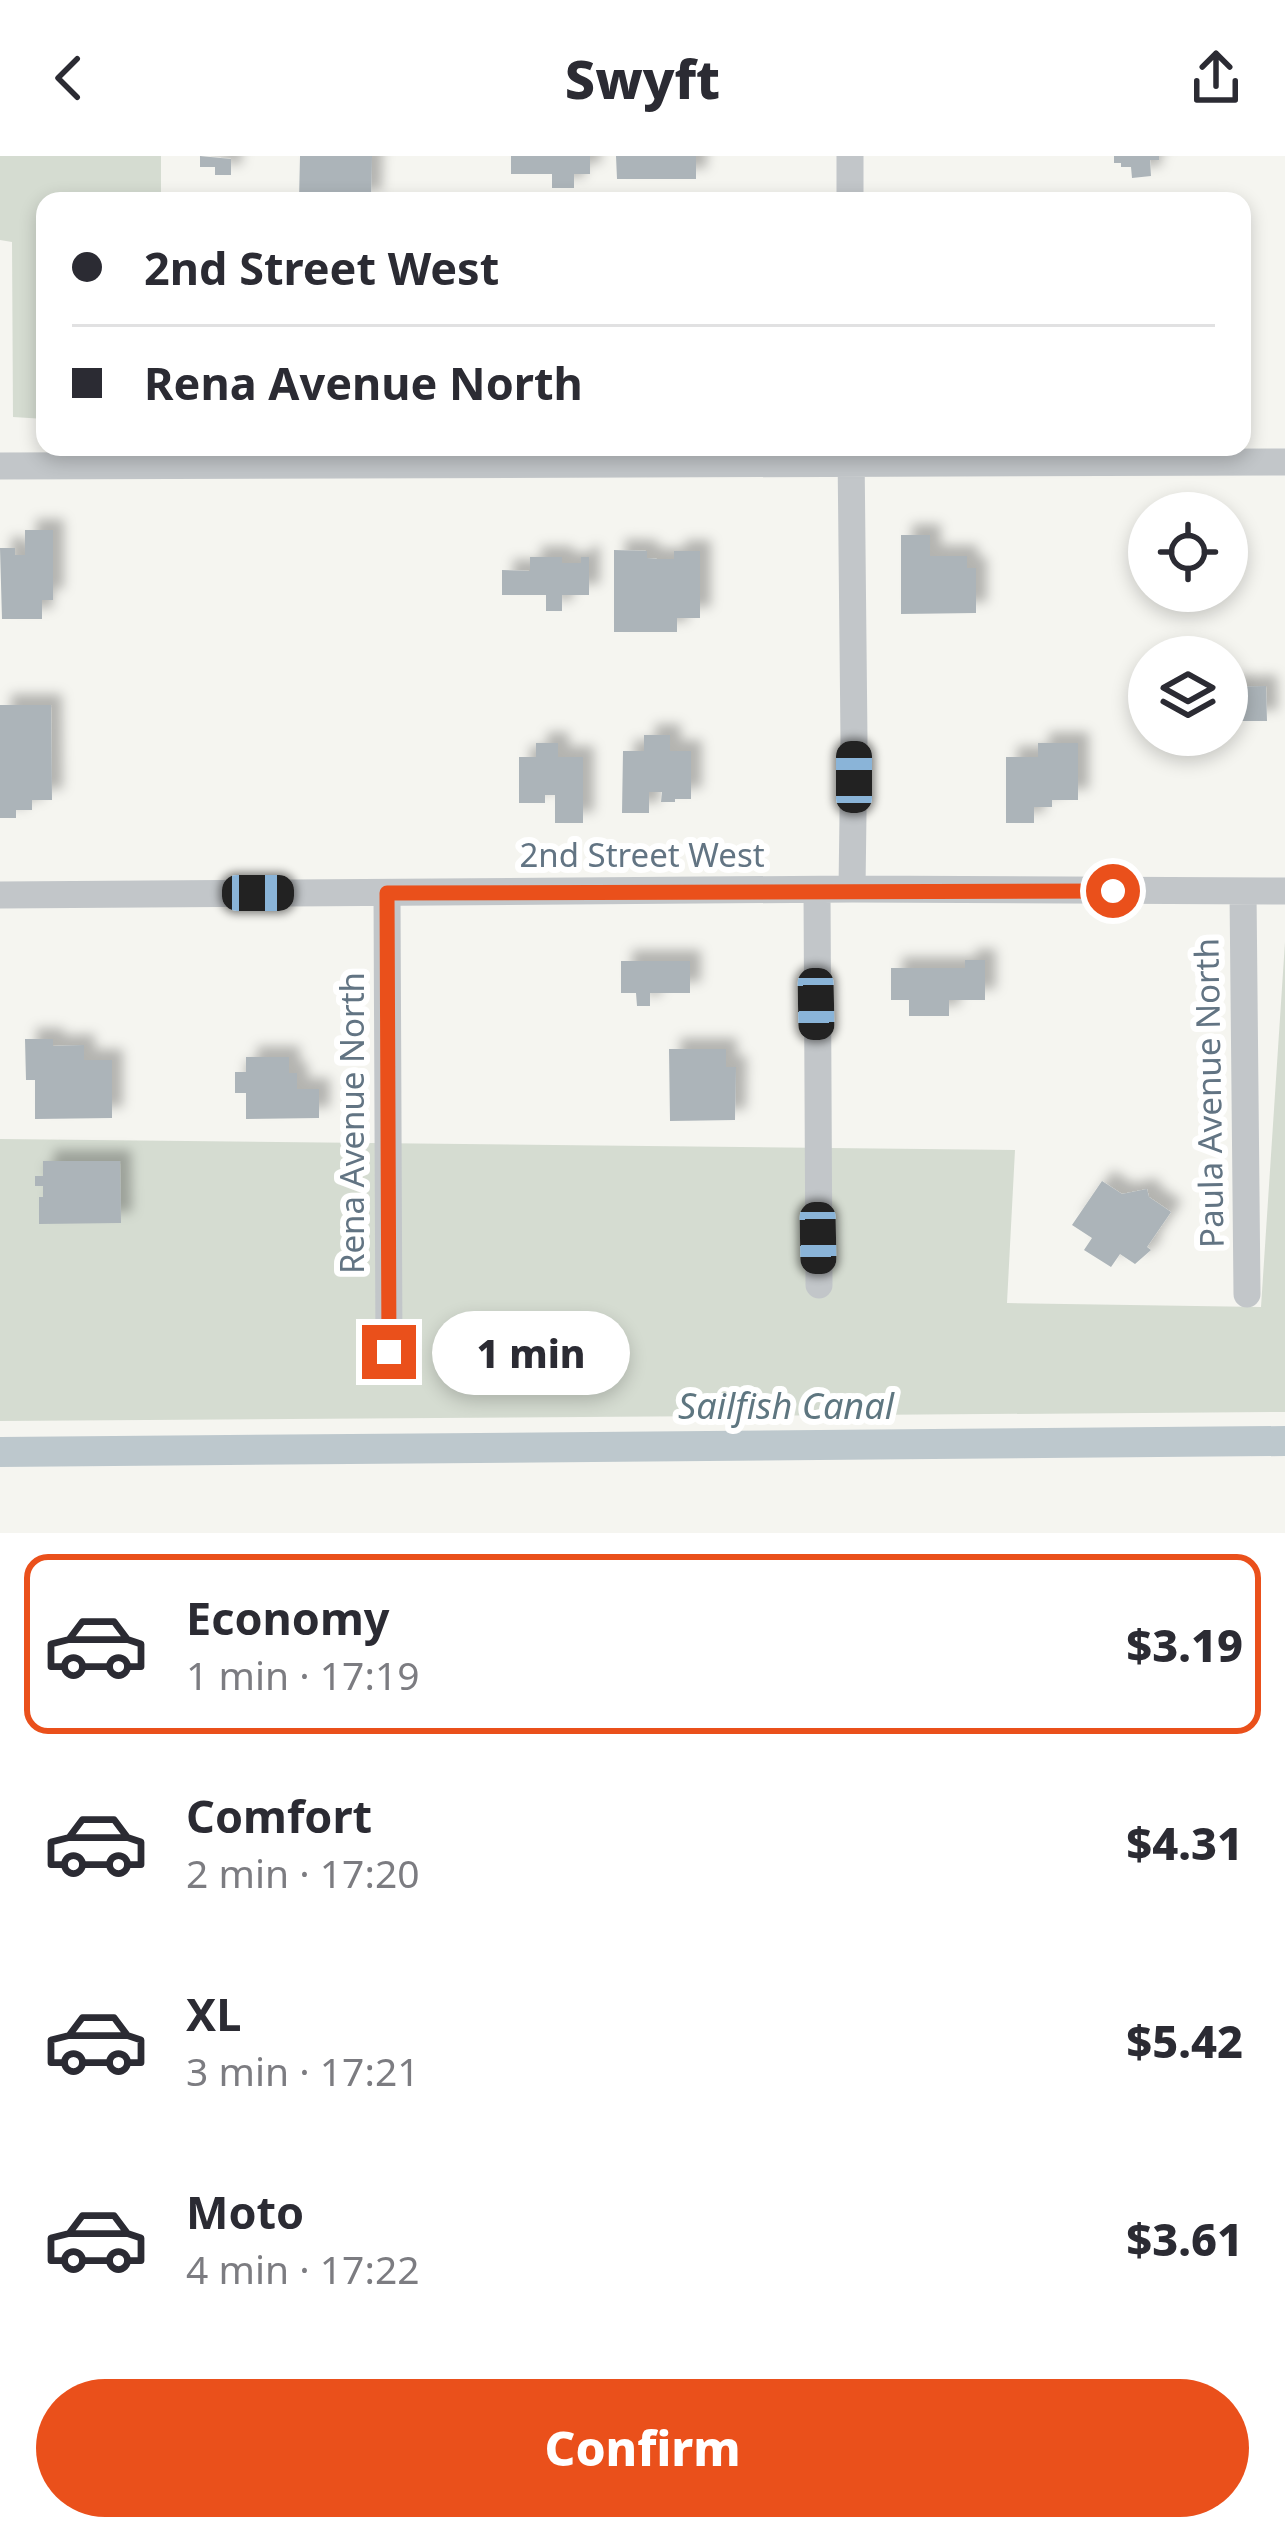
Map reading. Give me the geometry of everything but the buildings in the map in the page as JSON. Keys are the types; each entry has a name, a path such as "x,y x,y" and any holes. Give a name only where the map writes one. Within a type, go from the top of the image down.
{"street":[{"path":"850,156 850,192"},
{"path":"0,466 851,456 1285,463"},
{"path":"851,456 852,890"},
{"path":"817,890 819,1285"},
{"name":"Paula Avenue North","path":"1243,891 1247,1294"},
{"name":"2nd Street West","path":"0,895 1285,891"},
{"name":"Rena Avenue North","path":"387,893 389,1352"}],"shaded area":[{"path":"0,156 161,156 161,192 36,192 36,418 13,417 12,242 0,240"},
{"path":"1285,942 1285,1412 0,1421 0,1139 1015,1150 1007,1303 1261,1307"}],"waterway":[{"name":"Sailfish Canal","path":"0,1452 1285,1441"}],"route":[{"path":"389,1352 387,893 1113,891"}]}
